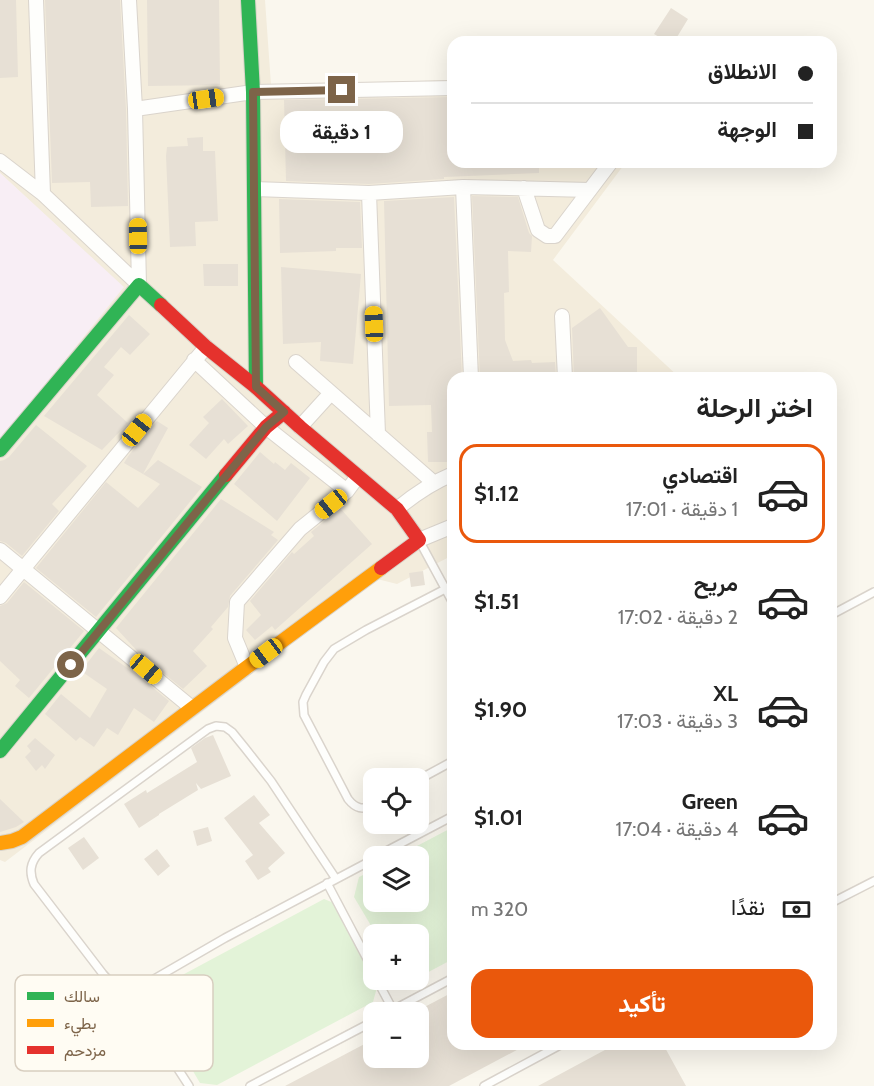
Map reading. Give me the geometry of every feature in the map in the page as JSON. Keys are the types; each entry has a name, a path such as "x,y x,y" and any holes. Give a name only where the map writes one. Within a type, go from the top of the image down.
{"street":[{"path":"36,0 43,194"},
{"path":"0,450 139,285 135,109 129,0"},
{"path":"248,0 253,92 256,387"},
{"path":"135,109 253,92 447,88"},
{"path":"0,161 43,194 206,347 256,387 397,509 419,540"},
{"path":"524,188 538,230 547,236 555,236 606,168"},
{"path":"254,189 369,193 463,187 590,190"},
{"path":"463,187 471,372"},
{"path":"369,193 378,434"},
{"path":"562,316 565,372"},
{"path":"0,597 206,347"},
{"path":"194,360 266,427 347,491"},
{"path":"296,362 330,394 434,482"},
{"path":"300,427 330,394"},
{"path":"0,751 266,427 284,412"},
{"path":"247,667 235,638 237,602 300,529 347,491 358,476"},
{"path":"397,509 434,482 447,477"},
{"path":"0,843 12,842 22,837 419,540 447,528"},
{"path":"0,550 192,708"}],"lane":[{"path":"419,540 447,584"},
{"path":"363,808 358,808 348,799 304,715 303,702 333,649 447,588"},
{"path":"837,612 874,591"},
{"path":"104,975 34,884 30,867 33,859 208,729 216,726 225,727 232,732 271,781 336,879"},
{"path":"429,774 447,764"},
{"path":"396,846 447,819"},
{"path":"161,975 363,864"},
{"path":"837,900 874,881"},
{"path":"327,883 363,951"},
{"path":"408,1002 447,981"},
{"path":"250,1086 363,1027"},
{"path":"484,1086 551,1050"},
{"path":"179,1071 189,1086"}],"shaded area":[{"path":"0,0 265,0 271,85 447,80 447,168 622,168 553,260 674,372 447,372 447,558 397,584 377,579 5,862 0,860 0,440 123,287 0,173"},
{"path":"0,173 124,287 0,440"}],"green space":[{"path":"447,830 447,962 429,972 429,924 370,924 354,897 359,877 363,875 363,912 429,912 429,846 417,846"},
{"path":"324,899 339,905 363,949 363,990 376,990 373,1002 363,1002 363,1007 217,1085 200,1083 193,1071 213,1071 213,975 182,975"}],"building":[{"path":"0,0 16,0 18,77 0,78"},
{"path":"45,0 120,0 128,206 91,207 90,182 52,183"},
{"path":"147,0 219,0 220,85 148,86"},
{"path":"671,8 688,19 678,36 654,34"},
{"path":"447,97 447,168 539,168 539,173 444,177 444,179 369,184 286,181 284,100"},
{"path":"203,137 203,151 215,151 218,221 195,222 196,246 170,247 167,147 188,146 187,138"},
{"path":"472,196 518,197 529,233 532,236 531,252 508,251 509,292 504,293 505,340 513,361 555,362 556,372 480,372"},
{"path":"454,197 462,372 447,372 447,462 428,462 427,432 432,432 431,405 389,406 384,201"},
{"path":"279,199 360,202 362,248 280,253"},
{"path":"203,264 238,264 238,286 204,286"},
{"path":"281,267 361,274 353,364 320,361 321,342 283,344"},
{"path":"600,308 628,347 637,347 637,372 574,372 572,328"},
{"path":"129,315 150,334 130,355 121,347 104,367 114,375 97,395 128,423 102,450 44,416"},
{"path":"222,399 248,426 228,444 224,439 206,459 189,445 209,423 203,417"},
{"path":"157,421 168,428 143,474 124,463"},
{"path":"36,425 87,466 52,504 59,511 22,556 0,541 0,461 9,457"},
{"path":"260,452 285,470 291,463 310,478 277,521 234,484"},
{"path":"158,460 202,487 96,617 36,568 106,482 138,508 160,484 143,474"},
{"path":"221,499 274,532 271,535 278,540 230,596 228,607 211,627 213,629 193,651 207,666 183,689 140,654 116,628"},
{"path":"340,508 372,544 275,630 272,626 255,640 246,630 261,615 250,601 292,552 294,554 314,536 311,532"},
{"path":"423,571 425,585 411,587 409,573"},
{"path":"24,582 84,631 29,698 15,686 20,680 0,661 0,606 7,603"},
{"path":"99,648 169,701 154,722 134,708 118,735 107,728 94,747 80,737 76,741 45,714 61,694 90,718 107,689 81,671"},
{"path":"213,735 231,776 201,789 196,783 198,790 139,828 124,804 146,790 147,793 197,762 191,748"},
{"path":"35,738 55,755 45,769 42,765 36,771 25,757 31,751 27,746"},
{"path":"254,795 270,815 259,823 285,853 268,868 271,872 258,880 245,861 253,855 224,818"},
{"path":"0,799 24,822 0,832"},
{"path":"208,827 212,841 197,846 193,831"},
{"path":"84,837 99,858 83,870 68,848"},
{"path":"157,849 170,866 158,876 144,859"},
{"path":"447,995 447,1050 517,1050 449,1086 285,1086 363,1045 363,1068 429,1068 429,1005"},
{"path":"605,1050 666,1050 686,1086 538,1086"}],"traffic: fast":[{"path":"248,0 253,92 256,387"},
{"path":"0,450 139,285 161,305"},
{"path":"0,751 226,475"}],"traffic: slow":[{"path":"0,843 22,837 381,568"}],"traffic: jam":[{"path":"161,305 206,347 256,387 397,509 419,540 381,568"},
{"path":"226,475 266,427 284,412"}],"route":[{"path":"71,665 266,427 284,412 256,387 253,92 342,90"}]}
